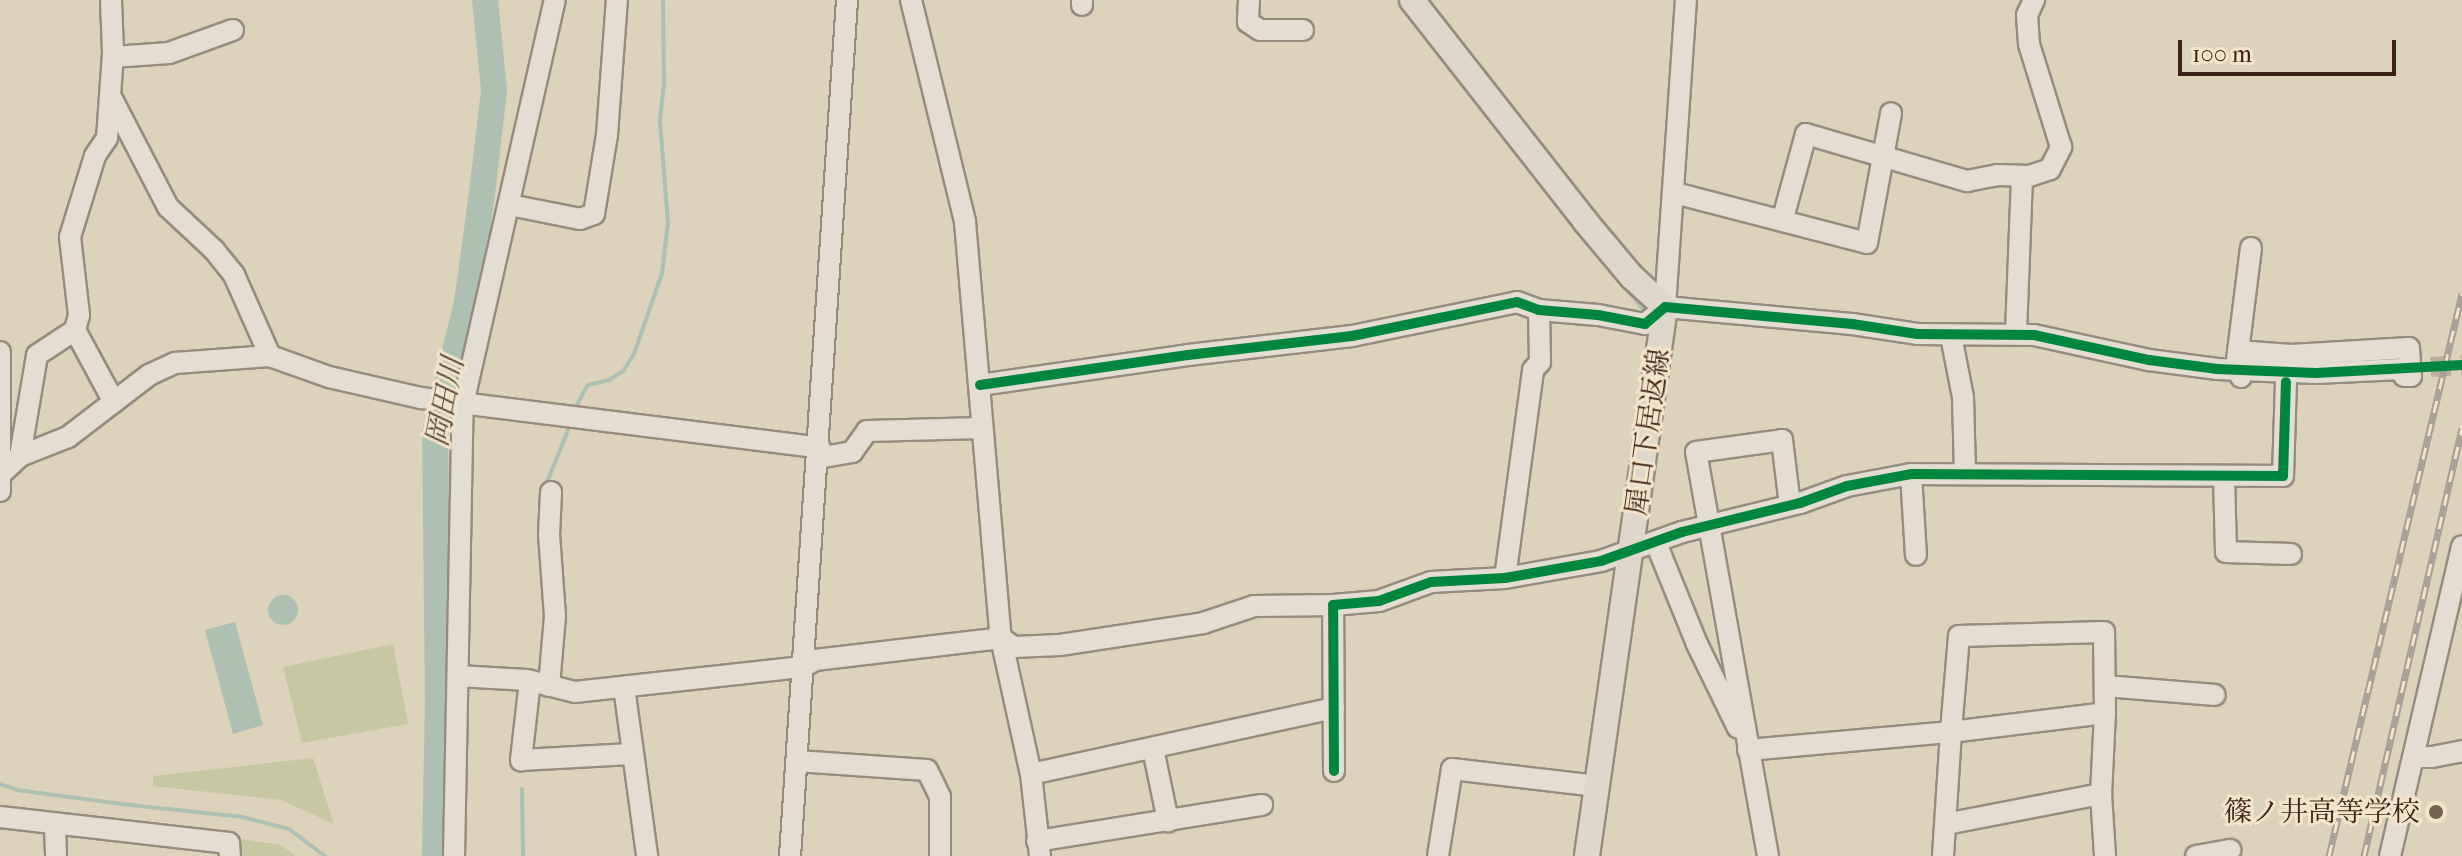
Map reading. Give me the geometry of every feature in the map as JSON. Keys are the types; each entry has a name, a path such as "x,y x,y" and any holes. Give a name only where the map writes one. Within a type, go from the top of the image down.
{"main road":[{"path":"1412,0 1594,232 1632,277 1665,307"},
{"name":"犀口下居返線","path":"1587,856 1665,307"}],"street":[{"path":"20,456 37,355 75,330 79,315 70,237 95,156 107,138 113,57 111,0"},
{"path":"454,856 460,404 510,205 555,0"},
{"path":"510,205 580,219 594,214 607,135 617,0"},
{"path":"790,856 847,0"},
{"path":"911,0 965,222 1001,638 1031,774 1038,848 1262,805"},
{"path":"1249,0 1248,22 1260,30 1303,30"},
{"path":"980,385 1188,355 1352,336 1517,302 1539,310 1598,315 1645,324 1665,307 1686,0"},
{"path":"1783,218 1806,134 1967,181 2022,176 2050,169 2061,147 2029,44 2027,15 2034,0"},
{"path":"113,57 169,53 233,30"},
{"path":"111,97 168,207 214,250 234,275 270,356"},
{"path":"1675,193 1783,218 1867,243 1891,113"},
{"path":"2016,333 2022,176"},
{"path":"1665,307 1951,336 2016,333 2196,367 2237,359 2409,348 2411,376 2286,382 2241,377 2237,359 2251,248"},
{"path":"1505,578 1533,370 1540,362 1539,310"},
{"path":"75,330 114,402"},
{"path":"1951,336 1963,397 1965,472"},
{"path":"0,352 1,479"},
{"path":"1,479 20,456 68,437 149,375 175,363 270,356 329,377 425,398 819,453 852,452 867,431 982,428"},
{"path":"2237,359 2316,373 2401,369"},
{"path":"458,676 540,684 575,692 803,667 815,660 1001,638 1014,647 1060,645 1203,623 1254,606 1379,601 1431,582 1505,578 1601,561 1847,486 1911,474 2283,476 2286,382"},
{"path":"1768,856 1696,452 1782,440 1790,505"},
{"path":"1911,474 1916,555"},
{"path":"2224,476 2226,552 2291,554"},
{"path":"551,492 549,535 555,616 521,760 631,754"},
{"path":"1656,543 1697,644 1748,750"},
{"path":"2390,856 2462,546"},
{"path":"1333,605 1334,771"},
{"path":"1943,856 1959,636 2104,632 2106,686 2101,794 2105,856"},
{"path":"2106,686 2215,695"},
{"path":"624,687 647,856"},
{"path":"1031,774 1334,708"},
{"path":"1748,750 1951,732 2105,713"},
{"path":"1153,749 1168,821"},
{"path":"2414,757 2462,751"},
{"path":"797,761 927,770 940,797 940,856"},
{"path":"1438,856 1452,769 1597,786"},
{"path":"1946,824 2101,794"},
{"path":"0,817 55,826 229,843 230,856"},
{"path":"55,826 56,856"},
{"path":"2196,856 2230,850"}],"green space":[{"path":"393,644 408,724 302,743 283,667"},
{"path":"313,758 334,824 281,800 153,786 153,776"},
{"path":"234,838 281,845 296,856 235,856"}],"shaded area":[{"path":"283,595 294,599 298,610 294,621 283,625 272,621 268,610 272,599"},
{"path":"235,622 263,725 233,734 205,630"}],"waterway":[{"name":"岡田川","path":"435,856 438,706 435,433 467,303 482,194 494,90 485,0"},
{"path":"575,408 588,385 609,380 623,371 634,354 662,273 668,223 660,121 664,84 663,0"},
{"path":"1572,223 1647,314"},
{"path":"545,487 568,430"},
{"path":"0,784 17,790 242,817 289,829 325,856"},
{"path":"522,789 523,856"}],"tunnel":[{"path":"2401,369 2462,365"}],"railway":[{"path":"2329,856 2462,294"},
{"path":"2364,856 2462,428"}],"cycle path":[{"path":"980,385 1188,355 1352,336 1517,302 1539,310 1598,315 1645,324 1665,307 1852,324 1917,334 2034,335 2149,360 2217,369 2316,373 2462,365"},
{"path":"1334,771 1333,605 1379,601 1431,582 1505,578 1601,561 1682,532 1800,503 1847,486 1911,474 2283,476 2286,382"}],"place":[{"name":"篠ノ井高等学校","path":"2436,812"}]}
